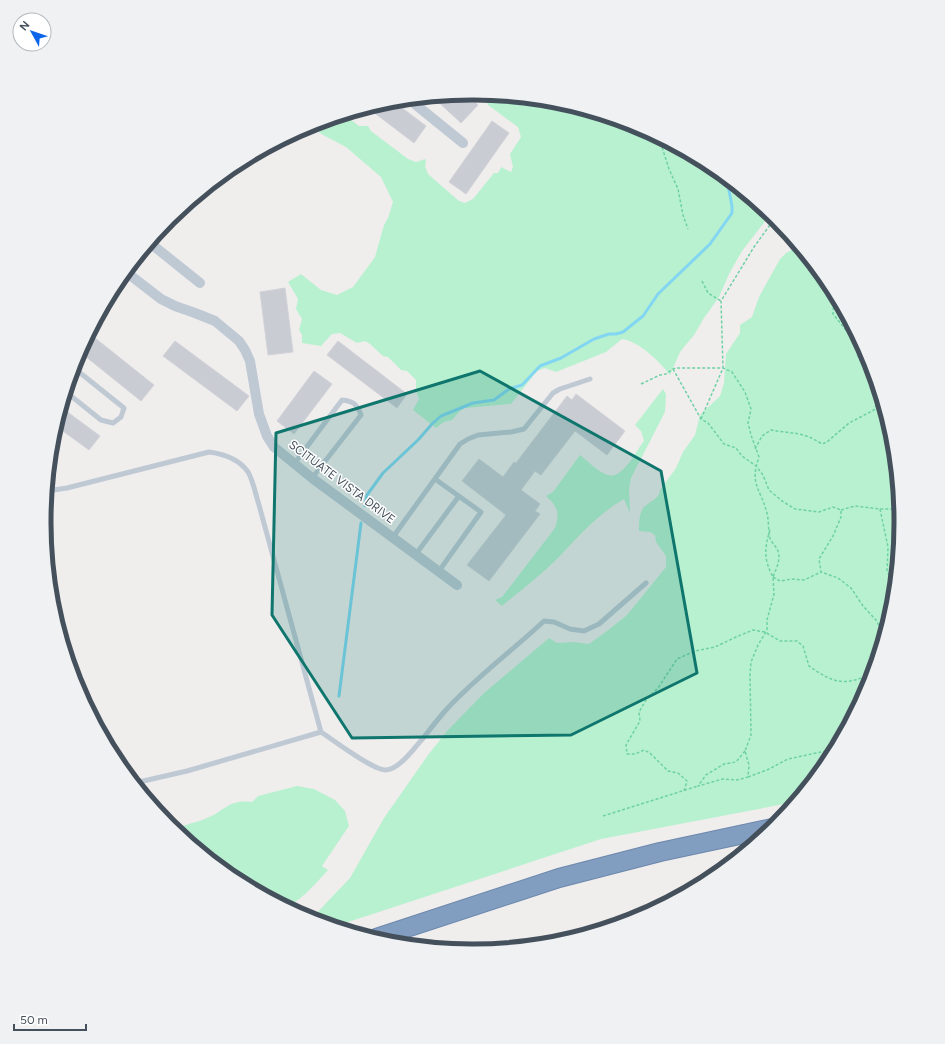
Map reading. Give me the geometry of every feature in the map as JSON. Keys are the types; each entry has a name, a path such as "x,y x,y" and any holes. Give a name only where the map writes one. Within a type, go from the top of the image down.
{"highway":[{"path":"387,934 572,874 660,852 759,831"}],"street":[{"path":"415,104 464,143"},
{"path":"154,246 200,283"},
{"name":"SCITUATE VISTA DRIVE","path":"131,276 161,299 175,306 215,321 239,341 250,361 255,398 259,414 267,436 274,447 312,478 457,585"}],"lane":[{"path":"70,396 101,420 114,423 121,417 124,408 79,372"},
{"path":"393,537 456,450 468,439 478,435 511,432 524,429 553,393 560,388 590,379"},
{"path":"294,464 342,400 351,401 358,406 361,415 312,478"},
{"path":"52,490 210,452 223,454 235,460 248,472 259,505 322,732 372,766 385,771 394,768 407,757 445,711 481,676 544,621 554,622 570,629 584,631 599,624 646,583"},
{"path":"435,479 482,512 439,571"},
{"path":"416,554 459,496"},
{"path":"140,782 187,771 322,732"}],"path":[{"path":"661,145 669,169 678,189 683,215 688,229"},
{"path":"701,419 723,368 721,301 754,247 771,224"},
{"path":"702,281 708,293 721,301"},
{"path":"834,304 833,314 854,343"},
{"path":"857,350 858,356 865,368"},
{"path":"641,384 660,375 666,374 673,369 723,368 732,372 745,392 751,409 748,423 755,449 759,457 756,466 755,483 767,513 770,537 778,551 779,562 773,577"},
{"path":"673,369 701,419 708,423 724,444 736,448 742,456 756,466 770,490 782,501 795,509 819,512 833,507 841,510 855,506 894,509"},
{"path":"755,449 762,436 771,430 787,433 798,432 812,437 822,444 827,442 849,422 874,410 877,403"},
{"path":"880,509 888,547 887,571 890,577"},
{"path":"821,572 819,559 833,536 841,517 841,510"},
{"path":"698,786 706,775 724,764 736,762 745,751 751,735 750,688 752,662 758,645 767,630 767,620 774,594 773,577 766,564 767,540 770,530"},
{"path":"773,577 780,582 792,579 804,580 821,572 838,578 851,588 863,606 876,620 881,629"},
{"path":"684,790 687,781 678,773 668,771 650,753 644,750 635,754 627,754 626,745 640,721 639,712 646,700 658,688 677,659 695,651 715,647 736,636 753,630 765,632 780,641 797,641 803,646 809,666 832,680 852,681 865,676"},
{"path":"745,751 749,765 748,777"},
{"path":"603,816 724,779 737,780 748,777 767,770 788,759 826,751"}],"highlighted area":[{"path":"480,371 661,471 697,673 571,735 352,738 272,615 276,433"}],"green space":[{"path":"486,101 528,104 555,109 582,115 634,133 659,144 707,172 729,188 766,220 742,251 729,274 719,297 694,335 680,352 670,375 649,353 636,344 622,339 606,352 556,372 545,368 537,371 511,404 465,408 452,420 444,422 436,428 413,410 419,399 416,391 416,380 407,371 401,370 388,357 383,356 370,344 365,341 357,343 340,333 332,334 321,346 302,343 302,335 299,330 302,319 296,309 298,299 288,282 301,274 321,290 337,295 353,287 375,257 384,225 393,202 381,177 346,147 317,131 350,119 359,126 368,126 371,131 408,159 416,162 425,159 425,166 428,174 459,201 465,203 473,199 494,173 498,173 501,167 511,172 513,167 510,154 521,137 518,127 488,105"},
{"path":"793,249 807,265 838,311 851,336 872,387 886,440 893,494 894,522 893,550 886,604 872,657 851,708 838,733 807,779 786,804 601,839 344,923 317,913 350,878 384,818 428,755 447,731 484,693 549,638 557,643 574,642 589,644 627,615 666,567 666,556 656,542 655,535 650,532 639,531 643,508 658,496 660,490 676,468 683,452 695,435 700,415 720,396 724,383 726,354 740,333 740,325 752,317 759,297 780,259"},
{"path":"663,389 666,394 665,412 631,478 629,489 630,513 624,499 606,511 545,570 502,606 495,600 502,597 555,528 558,514 557,510 546,496 553,492 580,455 604,474 613,475 623,469 644,441 641,431 635,425"},
{"path":"297,786 314,789 335,800 345,811 349,826 322,866 328,870 304,895 293,903 262,887 238,872 216,856 181,826 207,818 237,802 252,802 258,796"}],"building":[{"path":"473,100 478,105 461,123 438,102"},
{"path":"401,107 426,126 414,143 374,113"},
{"path":"492,121 509,133 466,194 449,182"},
{"path":"285,288 293,352 268,355 260,292"},
{"path":"94,337 154,385 141,401 85,356"},
{"path":"175,341 249,396 237,411 163,356"},
{"path":"338,341 407,394 397,408 327,355"},
{"path":"314,371 332,384 294,434 277,421"},
{"path":"576,394 625,431 607,455 575,431 541,475 535,471 521,490 540,504 535,511 540,514 489,581 467,565 506,515 462,481 479,459 503,477 514,462 516,463 567,396 572,400"},
{"path":"66,411 100,436 89,450 61,430"}],"waterway":[{"path":"365,506 367,495 383,473 441,416 473,403 494,400 509,389 522,385 540,366 561,358 594,339 609,334 623,332 643,316 658,294 710,244 732,213 728,188"},
{"path":"339,696 361,523"}]}
